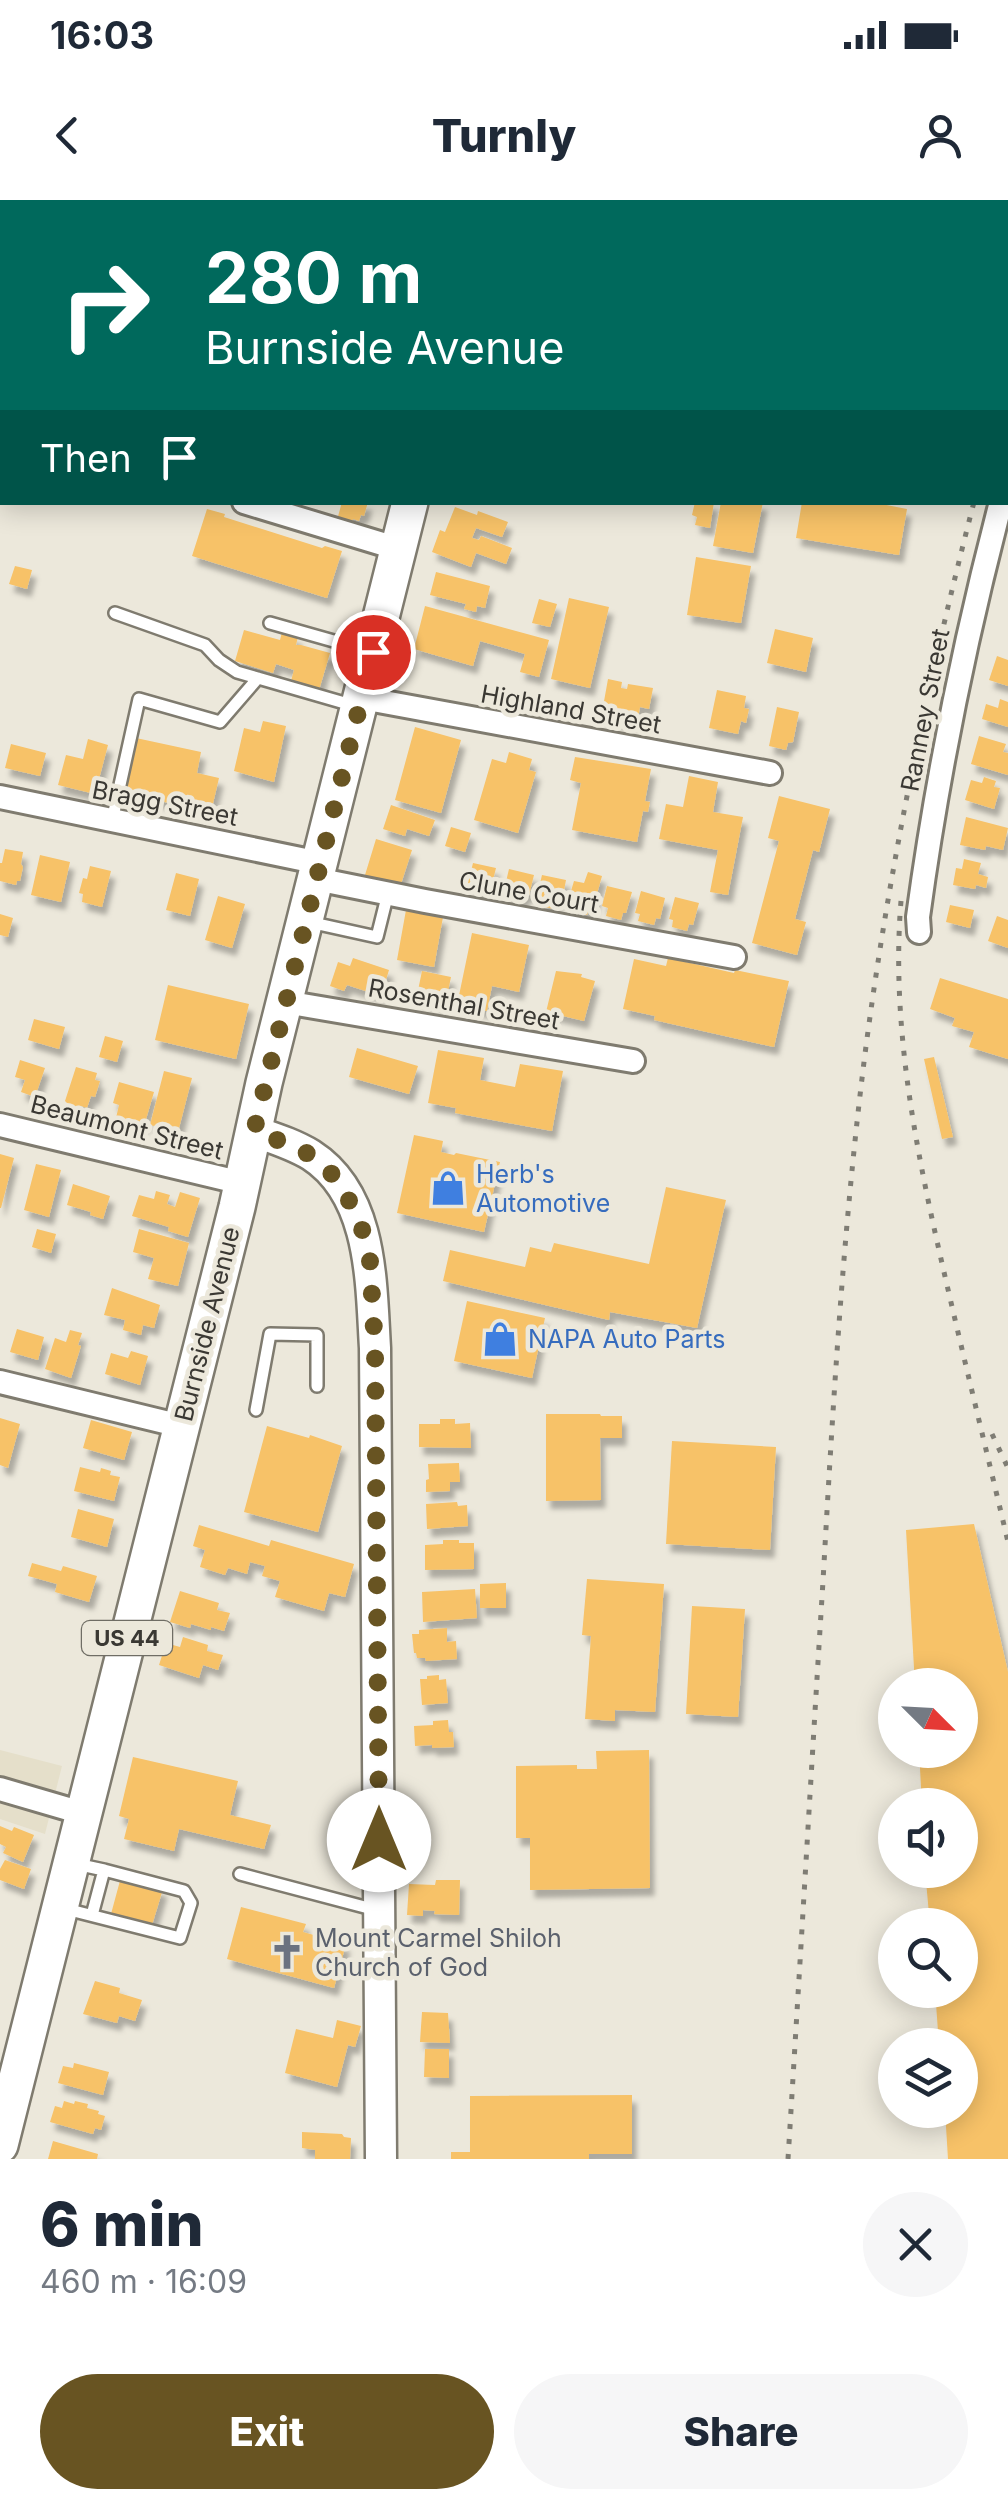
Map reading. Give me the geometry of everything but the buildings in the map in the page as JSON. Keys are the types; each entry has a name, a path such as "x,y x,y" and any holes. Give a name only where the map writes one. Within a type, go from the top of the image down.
{"main road":[{"name":"Burnside Avenue","path":"0,2146 10,2064 75,1911 87,1866 82,1813 409,505"},
{"path":"254,1131 298,1148 338,1180 360,1221 370,1261 375,1348 381,2159"}],"street":[{"path":"254,505 398,549"},
{"name":"Ranney Street","path":"919,932 936,798 970,626 1000,505"},
{"name":"Highland Street","path":"361,703 770,773"},
{"name":"Bragg Street","path":"0,798 112,820 318,871"},
{"name":"Clune Court","path":"318,871 388,893 734,956"},
{"name":"Rosenthal Street","path":"285,1002 633,1061"},
{"name":"Beaumont Street","path":"0,1125 242,1183"},
{"path":"0,1382 181,1426"},
{"path":"0,1789 82,1813"}],"lane":[{"path":"116,614 204,645 237,672 361,703"},
{"path":"270,623 373,652"},
{"path":"112,820 139,700 220,722 258,678"},
{"path":"305,921 378,937 388,893"},
{"path":"256,1410 270,1334 317,1335 317,1386"},
{"path":"75,1911 180,1938 191,1903 184,1892 87,1866"},
{"path":"240,1874 380,1911"}],"shaded area":[{"path":"0,1750 62,1766 45,1834 0,1819"}],"railway":[{"path":"788,2159 835,1383 857,1120 898,846 925,708 973,505"},
{"path":"901,901 900,1001 918,1151 1008,1542"},
{"path":"992,1434 1008,1468"}],"place":[{"name":"Herb's Automotive","path":"448,1188"},
{"name":"NAPA Auto Parts","path":"500,1339"},
{"name":"Mount Carmel Shiloh Church of God","path":"287,1952"}],"route":[{"path":"373,652 254,1131 298,1148 338,1180 360,1221 370,1261 375,1348 379,1840"}]}
